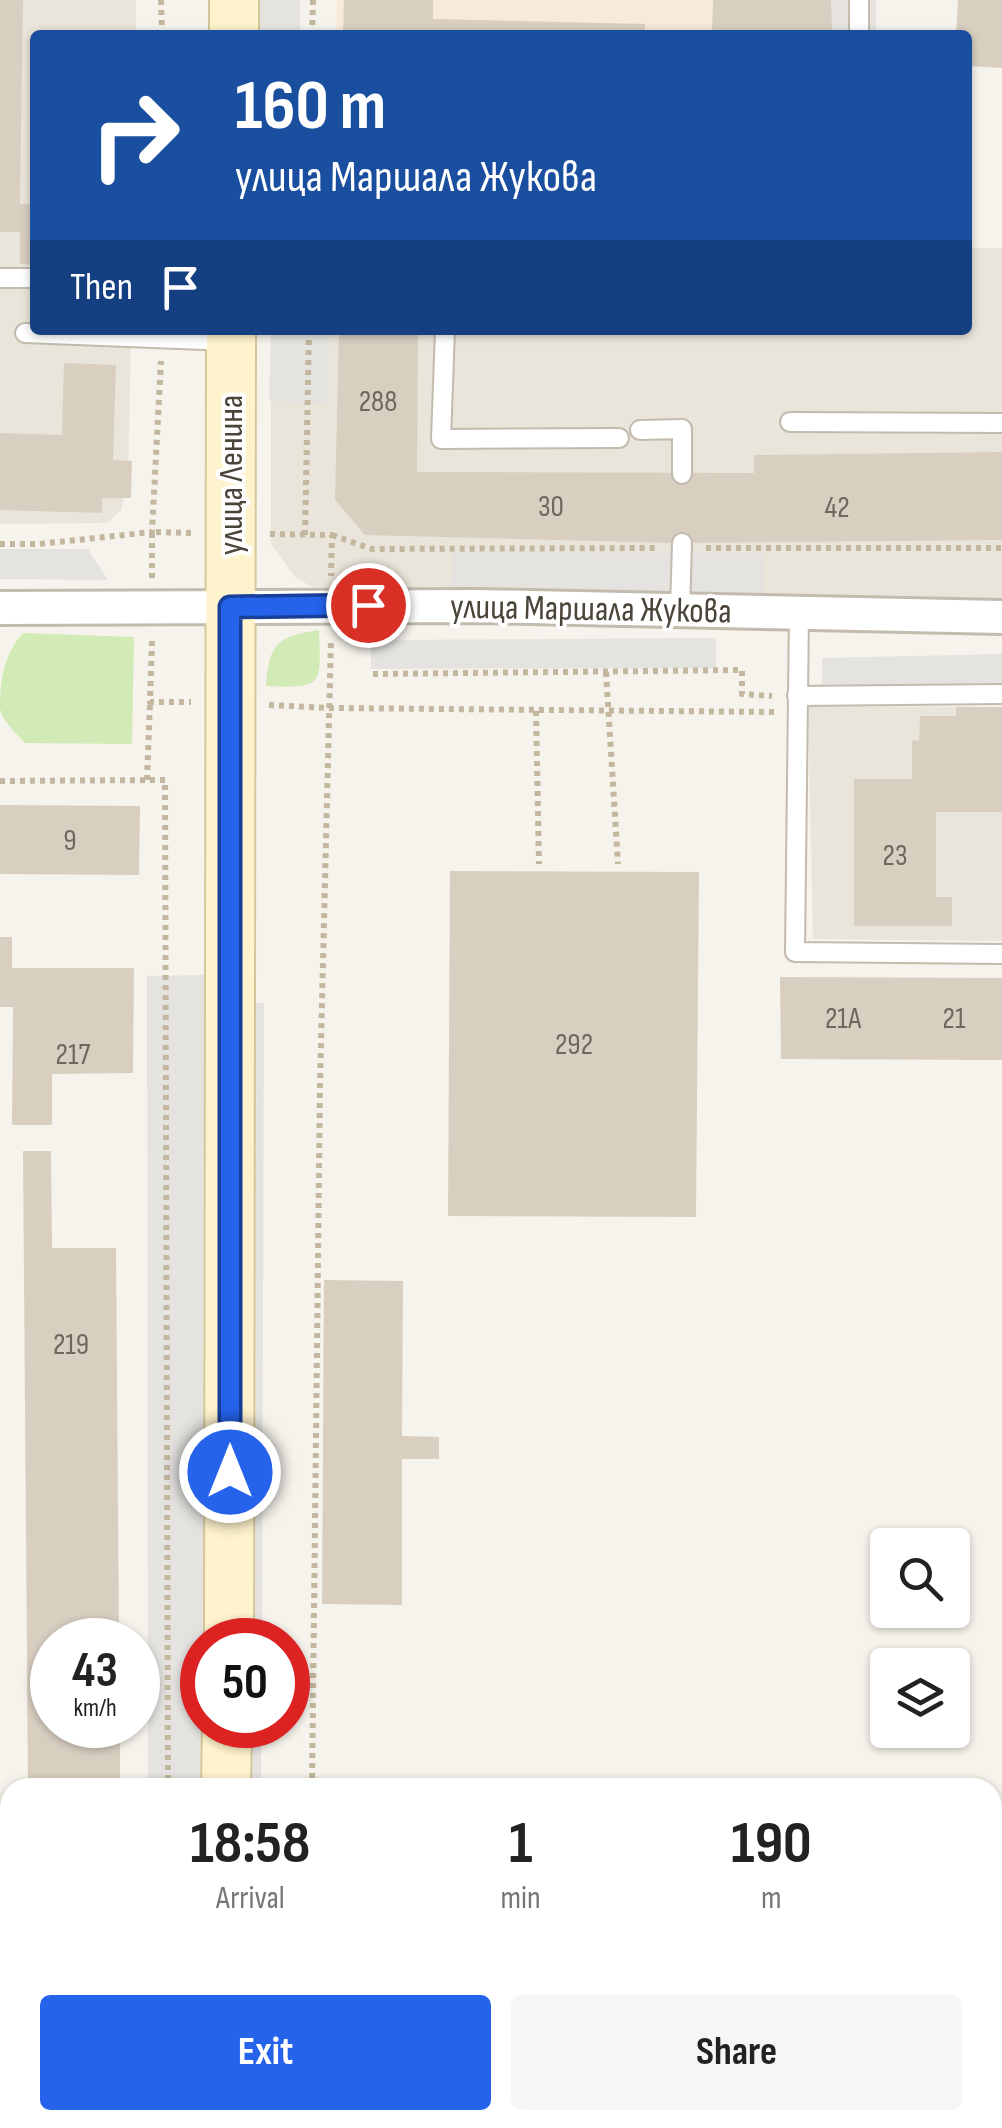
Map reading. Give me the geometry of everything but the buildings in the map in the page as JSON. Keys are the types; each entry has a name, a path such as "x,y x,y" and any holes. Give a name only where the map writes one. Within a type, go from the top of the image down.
{"main road":[{"path":"234,0 234,30"},
{"name":"улица Ленина","path":"229,1618 230,335"},
{"path":"226,1778 227,1748"}],"street":[{"name":"улица Маршала Жукова","path":"0,608 350,605 1002,617"}],"lane":[{"path":"858,30 859,0"},
{"path":"0,278 30,278"},
{"path":"26,333 30,333"},
{"path":"80,335 230,335"},
{"path":"445,335 441,439 619,438"},
{"path":"790,422 1002,424"},
{"path":"640,430 682,429 682,474"},
{"path":"680,610 682,543"},
{"path":"799,612 795,952 1002,954"},
{"path":"796,704 1002,694"}],"path":[{"path":"162,0 162,30"},
{"path":"312,30 313,0"},
{"path":"305,535 309,335"},
{"path":"0,544 39,544 152,532 162,338"},
{"path":"373,674 742,670 742,694 772,694 772,712"},
{"path":"606,672 618,864"},
{"path":"147,781 150,702"},
{"path":"312,1778 320,1084 331,708 772,712 796,704"},
{"path":"536,710 539,864"},
{"path":"0,781 165,780 168,1778"}],"shaded area":[{"path":"0,0 136,0 136,30 30,30 30,335 131,335 128,484 121,510 107,523 0,524"},
{"path":"245,0 300,0 300,30 245,30"},
{"path":"337,0 785,0 784,30 336,30"},
{"path":"785,0 876,0 876,30 784,30"},
{"path":"972,248 1002,248 1002,602 312,587 295,577 271,544 271,335 972,335"},
{"path":"271,335 329,335 327,405 269,401"},
{"path":"0,549 88,549 108,580 0,579"},
{"path":"452,552 764,554 764,594 451,592"},
{"path":"716,638 716,668 371,669 371,640"},
{"path":"1002,654 1002,688 822,689 822,658"},
{"path":"808,706 1002,707 1002,941 813,939"},
{"path":"206,975 205,1618 180,1618 180,1748 204,1748 205,1778 148,1778 148,1748 160,1748 160,1618 148,1618 147,976"},
{"path":"234,1002 264,1003 262,1618 230,1618"},
{"path":"229,1748 261,1748 261,1778 229,1778"}],"green space":[{"path":"319,630 320,662 315,680 299,686 266,686 270,660 278,644 293,635"},
{"path":"23,633 134,637 132,744 25,743 0,709 4,668"}],"route":[{"path":"230,1472 230,607 368,605"}]}
